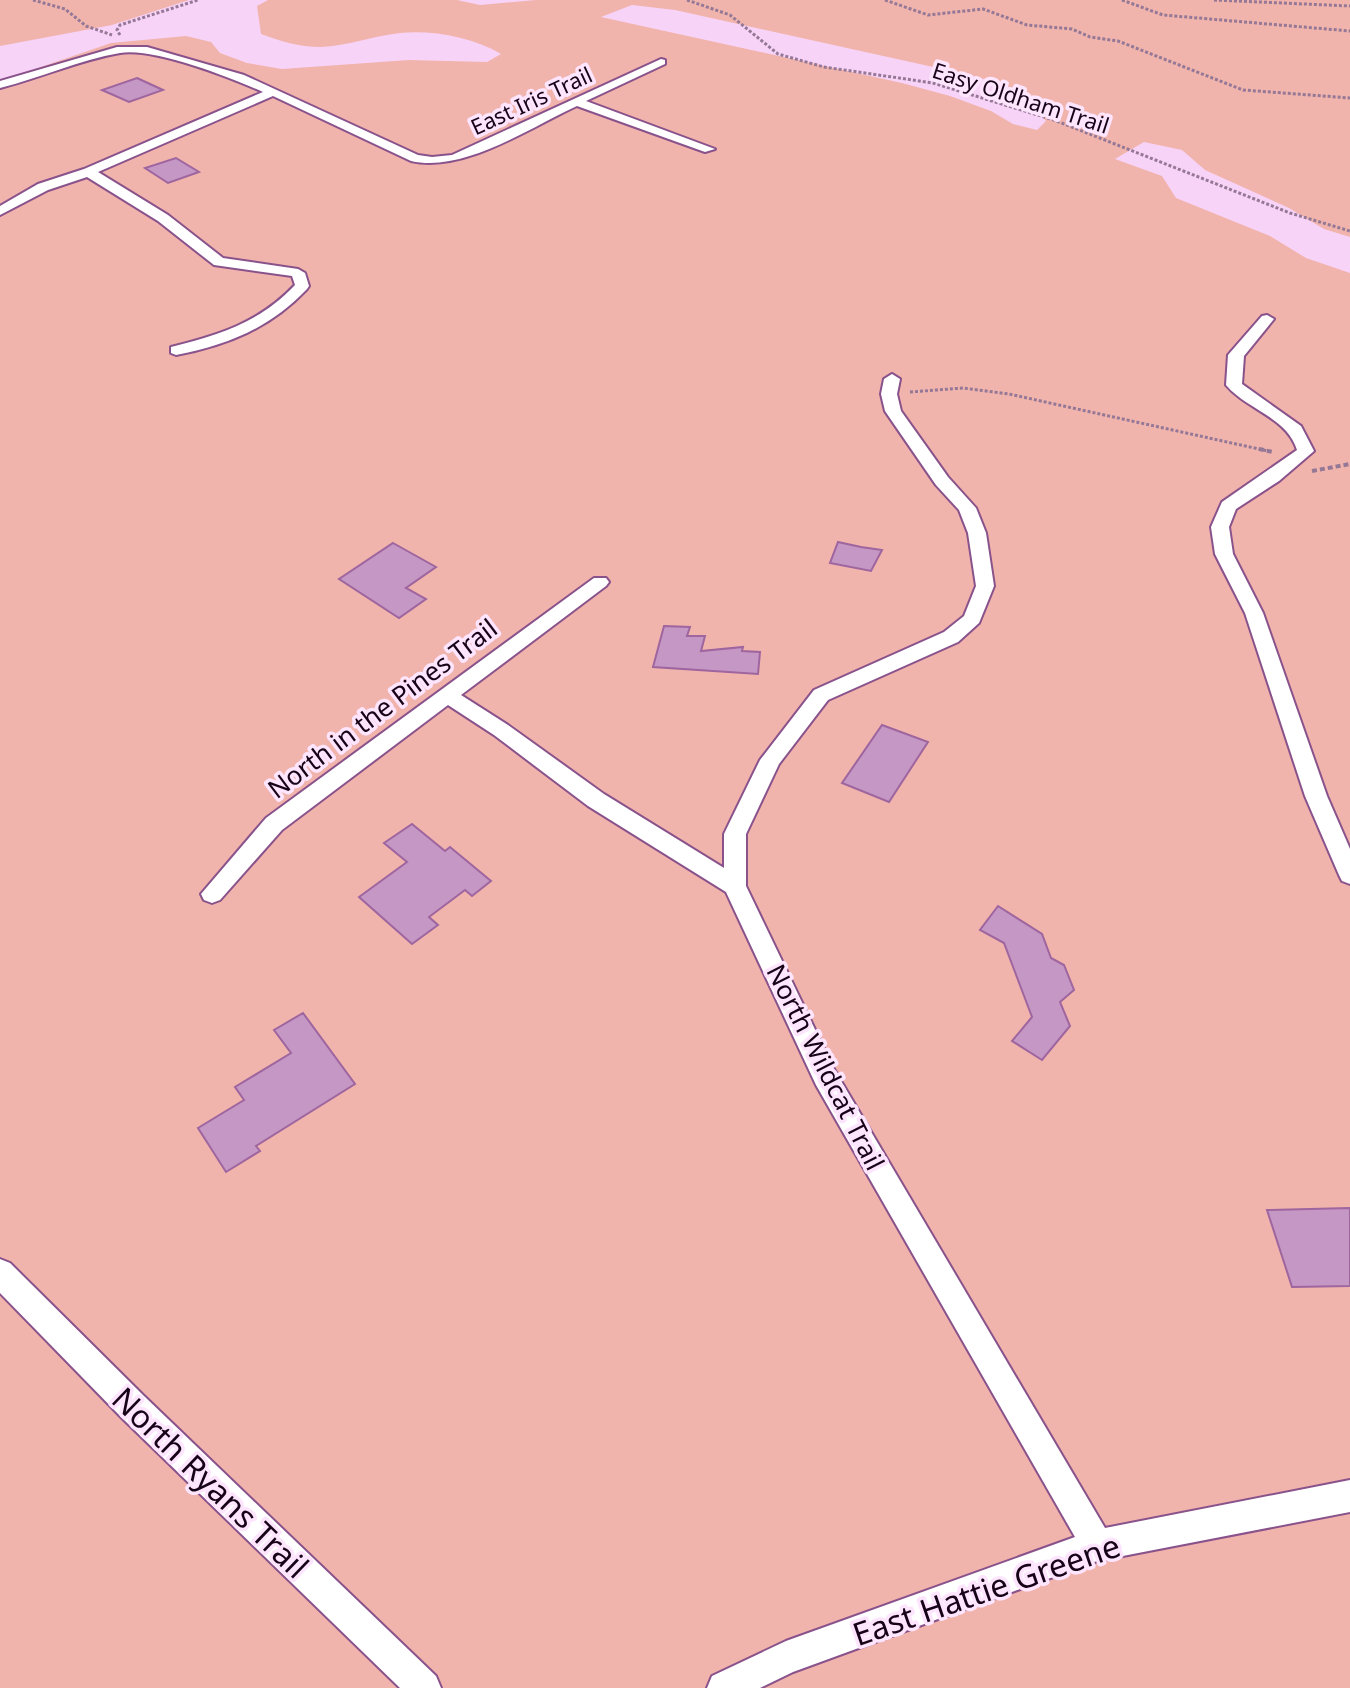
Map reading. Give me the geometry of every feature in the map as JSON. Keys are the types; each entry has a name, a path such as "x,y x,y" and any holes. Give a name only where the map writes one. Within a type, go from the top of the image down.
{"street":[{"path":"0,85 121,49 147,50 180,59 273,92"},
{"name":"East Iris Trail","path":"273,92 415,158 432,161 455,158 661,62"},
{"path":"0,211 43,187 88,172 273,92"},
{"path":"575,101 709,149"},
{"path":"88,172 163,218 219,262 298,273 302,286 283,308 248,330 217,343 176,350"},
{"path":"1267,319 1236,355 1234,385 1242,395 1292,426 1305,440 1306,451 1228,506 1220,527 1224,554 1254,613 1316,796 1350,875"},
{"path":"735,886 735,834 770,760 821,695 951,637 972,619 985,586 977,533 967,508 942,481 893,411 890,386"},
{"name":"North in the Pines Trail","path":"212,894 274,824 600,582"},
{"path":"446,695 501,730 596,800 735,886"},
{"name":"North Wildcat Trail","path":"735,886 825,1077 1097,1545"},
{"name":"North Ryans Trail","path":"0,1273 133,1407 424,1688"},
{"name":"East Hattie Greene","path":"724,1688 786,1658 1097,1545 1350,1496"}],"path":[{"path":"33,0 65,9 86,26 124,40 117,30 120,25 198,0"},
{"name":"Easy Oldham Trail","path":"687,0 730,15 768,48 803,63 933,83 1054,120 1290,213 1350,231"},
{"path":"885,0 928,15 983,9 1027,25 1072,29 1090,37 1118,41 1243,90 1350,98"},
{"path":"1122,0 1163,15 1350,31"},
{"path":"1214,0 1350,6"},
{"path":"890,386 963,388 1009,394 1300,457"}],"shaded area":[{"path":"0,0 189,0 112,25 0,46"},
{"path":"268,0 457,0 480,5 536,0 1350,0 1350,237 1324,229 1289,208 1205,170 1182,150 1144,142 1115,159 1162,176 1176,198 1270,236 1306,258 1350,273 1350,1688 0,1688 0,81 111,43 186,36 211,42 220,53 247,63 282,69 409,60 487,62 501,54 465,39 413,32 331,46 297,45 261,34 257,6","holes":["632,5 675,10 974,76 1014,89 1046,121 1037,130 1013,124 991,111 950,96 902,83 601,17"]}],"building":[{"path":"137,78 163,90 129,102 102,90"},
{"path":"176,158 199,172 168,183 145,168"},
{"path":"838,542 882,550 871,571 830,563"},
{"path":"393,543 436,567 406,588 426,599 399,618 339,579"},
{"path":"664,626 690,627 687,636 705,636 701,651 743,647 742,651 760,652 758,674 653,667"},
{"path":"882,725 928,742 889,802 842,783"},
{"path":"412,824 445,851 450,847 491,881 472,896 465,890 429,917 438,925 412,944 359,897 407,862 384,843"},
{"path":"998,906 1042,934 1051,958 1064,965 1074,990 1060,1002 1070,1026 1042,1060 1012,1041 1032,1017 1004,943 980,930"},
{"path":"303,1013 355,1084 256,1146 260,1151 226,1172 198,1128 244,1100 235,1087 291,1053 274,1030"},
{"path":"1350,1208 1350,1286 1292,1287 1267,1210"}]}
